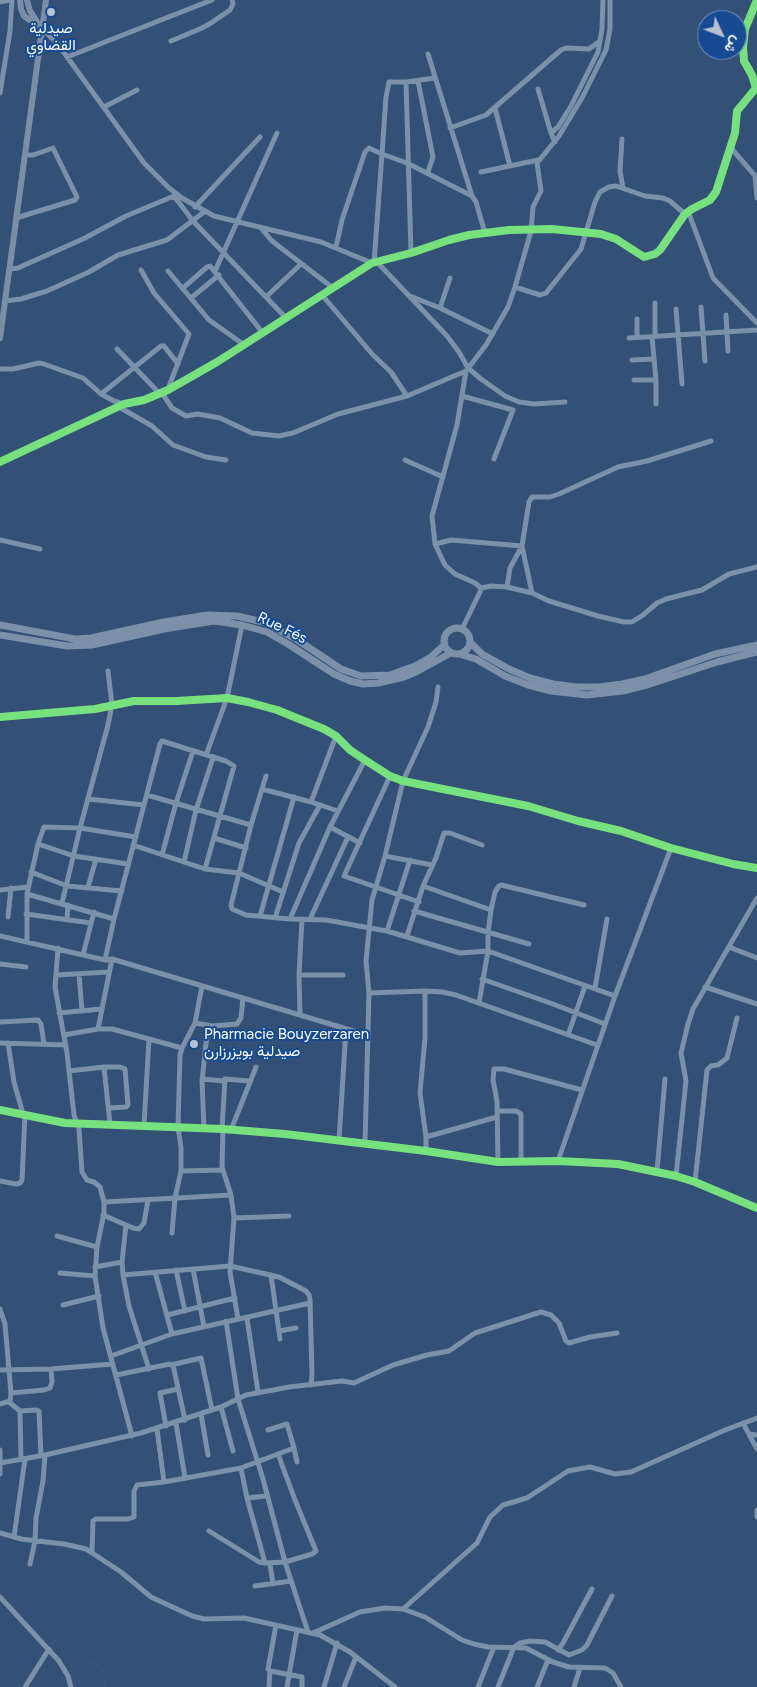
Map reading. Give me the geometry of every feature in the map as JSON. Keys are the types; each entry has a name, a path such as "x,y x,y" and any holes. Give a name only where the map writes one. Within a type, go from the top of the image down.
{"highway":[{"name":"Rue Fés","path":"0,625 75,638 91,638 164,622 207,616 238,616 263,622 288,635 341,669 361,676 390,675 407,669 431,657 444,645"},
{"name":"Rue Fés","path":"0,635 67,646 92,645 189,624 214,621 242,625 267,632 334,674 363,684 378,683 404,677 451,653"},
{"path":"459,654 469,648 470,637 462,628 456,627 450,629 443,639 444,645 451,653 476,659 505,676 528,685 551,691 588,695 647,686 726,659 757,652"},
{"path":"470,642 488,658 530,678 553,684 583,687 622,684 645,679 715,654 757,645"}],"main road":[{"path":"20,0 24,16 42,30"},
{"path":"27,0 30,11 42,30"},
{"path":"0,338 46,0"}],"street":[{"path":"0,2 11,0 10,32 3,57 0,93"},
{"path":"67,57 212,0"},
{"path":"171,41 202,28 218,18 232,8 232,0"},
{"path":"551,133 558,127 598,52 602,29 602,0"},
{"path":"481,172 538,160 555,142 582,98 606,50 610,29 610,0"},
{"path":"0,462 122,405 161,394 217,362 374,262 411,253 449,240 509,230 552,229 586,232 616,239 647,258 655,254 660,250 687,212 706,203 714,196 731,148 737,111 756,88 743,55 746,29 757,0"},
{"path":"42,30 57,43 137,154 174,195 193,221 286,318"},
{"path":"450,128 486,116 561,50 566,48 589,49 600,41"},
{"path":"428,54 485,233"},
{"path":"374,262 386,97 389,82 418,81 435,78"},
{"path":"418,81 433,157 428,172"},
{"path":"406,82 411,253"},
{"path":"538,89 555,142"},
{"path":"104,107 137,90"},
{"path":"495,108 510,166"},
{"path":"191,298 217,273 224,252 277,133"},
{"path":"195,207 260,137"},
{"path":"622,139 620,171 623,188"},
{"path":"16,218 75,200 77,197 53,148 33,155 24,155"},
{"path":"336,247 342,220 365,152 369,148 408,162 472,196"},
{"path":"731,148 756,176 757,198"},
{"path":"481,590 451,571 443,562 436,544 432,516 457,425 467,370 493,334 508,307 515,287 530,231 533,207 541,191 538,160"},
{"path":"515,287 540,295 546,293 580,251 600,192 609,187 616,186 645,196 663,198 687,212 713,278 757,323"},
{"path":"174,195 204,212 237,223 312,239 374,262 455,346 467,370 494,389 519,402 534,404 565,402"},
{"path":"9,269 18,268 174,195"},
{"path":"5,301 20,299 47,290 89,272 118,255 167,240 204,212"},
{"path":"261,228 272,241 333,288"},
{"path":"266,297 301,264"},
{"path":"182,288 210,266 262,332"},
{"path":"141,270 154,293 189,332 168,390"},
{"path":"168,271 209,320 243,344"},
{"path":"440,308 450,278"},
{"path":"322,295 373,355 391,372 407,396"},
{"path":"407,295 440,308 493,334"},
{"path":"655,303 654,359 656,404"},
{"path":"701,307 705,361"},
{"path":"676,309 682,384"},
{"path":"726,315 728,351"},
{"path":"637,319 637,338"},
{"path":"630,338 757,330"},
{"path":"101,394 162,346 178,364"},
{"path":"117,349 161,394 172,408 186,416 198,414 220,418 252,433 272,436 293,433 338,414 407,396 467,370"},
{"path":"632,360 654,359"},
{"path":"0,369 13,369 39,363 83,378 101,394 122,405 152,426 173,445 206,457 226,460"},
{"path":"634,380 656,380"},
{"path":"462,396 513,410 494,459"},
{"path":"532,593 522,546 528,502 532,497 550,497 618,467 647,461 711,441"},
{"path":"405,460 443,477"},
{"path":"0,540 40,549"},
{"path":"436,544 451,540 522,546"},
{"path":"507,587 510,568 522,546"},
{"path":"462,628 481,590 491,586 507,587 532,593 550,601 598,616 632,622 657,603 666,599 702,590 729,574 757,567"},
{"path":"206,755 227,698 242,625"},
{"path":"67,920 65,904 67,886 112,705 108,671"},
{"path":"365,1143 368,1035 366,975 372,900 385,856 402,781 428,726 436,702 438,687"},
{"path":"0,717 95,709 134,701 227,698 248,702 277,710 324,729 336,736 350,750 364,760 402,781 528,806 621,831 671,848 733,864 757,868"},
{"path":"311,802 336,736"},
{"path":"105,960 146,795 162,742 164,741 230,763 234,767 205,869"},
{"path":"162,855 193,751"},
{"path":"184,862 196,810 213,758"},
{"path":"290,920 330,827 364,760"},
{"path":"266,776 251,825 231,908 236,912 290,920 326,920 387,931 460,952 488,951 614,996"},
{"path":"344,876 390,776"},
{"path":"262,788 338,811"},
{"path":"146,795 251,825"},
{"path":"260,916 294,797"},
{"path":"88,799 144,805"},
{"path":"275,918 299,842 320,805"},
{"path":"28,942 27,894 38,844 44,827 80,828 136,837"},
{"path":"330,827 360,843"},
{"path":"407,936 423,886 445,832 482,845"},
{"path":"310,919 348,837"},
{"path":"214,838 246,848"},
{"path":"38,844 74,856 128,864"},
{"path":"133,845 205,869 239,873 283,892"},
{"path":"558,1161 614,996 671,848"},
{"path":"385,856 432,865"},
{"path":"88,887 96,860"},
{"path":"387,931 410,860"},
{"path":"332,871 375,888 400,894 419,902"},
{"path":"31,872 67,886 122,891"},
{"path":"479,1003 488,951 491,910 496,890 501,885 584,905"},
{"path":"423,886 491,910"},
{"path":"0,890 28,887"},
{"path":"8,917 11,888"},
{"path":"27,894 114,919"},
{"path":"676,1176 686,1080 681,1053 693,1009 757,898"},
{"path":"83,954 94,912"},
{"path":"414,912 529,944"},
{"path":"26,914 91,923"},
{"path":"300,1015 299,976 302,919"},
{"path":"595,988 607,919"},
{"path":"0,936 105,960 112,959 368,1035"},
{"path":"729,947 757,958"},
{"path":"58,948 56,988 79,1129 83,1174 87,1180 94,1182 100,1187 104,1202 94,1276 103,1328 132,1436"},
{"path":"98,1029 112,959"},
{"path":"0,964 26,967"},
{"path":"56,974 109,972"},
{"path":"79,974 82,1011"},
{"path":"299,976 343,975"},
{"path":"482,979 604,1024"},
{"path":"172,1233 175,1198 181,1171 181,1147 178,1127 182,1048 195,1023 202,986"},
{"path":"568,1035 585,986"},
{"path":"705,987 757,1004"},
{"path":"368,993 425,991 456,995 597,1045"},
{"path":"425,991 425,1038 420,1093 426,1151"},
{"path":"195,1023 232,1025 239,1023 243,998"},
{"path":"59,1013 101,1009"},
{"path":"695,1182 707,1070 711,1066 718,1066 727,1058 737,1018"},
{"path":"0,1022 38,1020 41,1024 44,1044"},
{"path":"204,1128 202,1079 208,1025"},
{"path":"64,1034 112,1029 182,1048"},
{"path":"339,1140 346,1029"},
{"path":"144,1125 148,1039"},
{"path":"0,1043 66,1045"},
{"path":"0,1181 16,1184 22,1180 24,1114 14,1082 8,1043"},
{"path":"70,1071 104,1067 120,1067 125,1069 128,1105 109,1108"},
{"path":"104,1067 110,1124"},
{"path":"231,1130 256,1067"},
{"path":"498,1162 497,1114 493,1080 495,1068 582,1090"},
{"path":"202,1079 224,1082 226,1079 249,1081"},
{"path":"656,1171 665,1079"},
{"path":"224,1082 222,1170 231,1195 234,1218 230,1266 238,1319"},
{"path":"0,1110 58,1122 223,1129 365,1143 498,1162 558,1161 618,1164 656,1171 695,1182 757,1208"},
{"path":"426,1137 497,1114 516,1111 521,1114 521,1162"},
{"path":"181,1171 222,1170"},
{"path":"104,1202 231,1195"},
{"path":"103,1216 137,1230 142,1226 148,1200"},
{"path":"234,1218 289,1216"},
{"path":"126,1226 122,1262 123,1275 129,1306 148,1369"},
{"path":"57,1236 97,1246"},
{"path":"94,1266 122,1262"},
{"path":"123,1275 230,1266 279,1277 306,1291 309,1295 310,1303 311,1385"},
{"path":"193,1269 204,1327"},
{"path":"176,1270 185,1311"},
{"path":"155,1272 172,1334"},
{"path":"60,1273 94,1276"},
{"path":"271,1275 280,1338"},
{"path":"64,1305 98,1296"},
{"path":"166,1314 235,1298"},
{"path":"111,1356 172,1334 310,1303"},
{"path":"0,1309 5,1324 11,1393 9,1402"},
{"path":"0,1463 43,1456 132,1436 185,1420 258,1392 342,1381 354,1383 393,1365 449,1351 480,1331 541,1312 551,1315 559,1323 566,1341 570,1343 590,1337 617,1333"},
{"path":"247,1318 258,1392"},
{"path":"226,1321 238,1399 258,1461 285,1562 311,1632"},
{"path":"279,1331 296,1328"},
{"path":"116,1375 198,1358 201,1359 212,1410"},
{"path":"0,1370 51,1369 113,1364"},
{"path":"172,1364 185,1420"},
{"path":"11,1393 50,1388 52,1382 51,1369"},
{"path":"166,1426 160,1393 178,1389"},
{"path":"0,1404 9,1402"},
{"path":"9,1402 20,1411 39,1411 43,1482 30,1564"},
{"path":"221,1407 233,1451"},
{"path":"14,1537 23,1459 20,1411"},
{"path":"201,1414 208,1454"},
{"path":"403,1609 477,1543 490,1517 503,1505 528,1498 568,1472 590,1466 615,1474 631,1472 757,1418"},
{"path":"176,1423 185,1478"},
{"path":"268,1430 284,1423 287,1424 297,1462"},
{"path":"743,1423 757,1449"},
{"path":"156,1428 164,1482"},
{"path":"749,1434 757,1435"},
{"path":"92,1552 94,1538 92,1523 94,1519 132,1518 134,1515 136,1486 242,1468 294,1448"},
{"path":"0,1450 0,1474"},
{"path":"209,1531 259,1562 285,1562 314,1553 316,1550 278,1454"},
{"path":"242,1468 247,1498 273,1584"},
{"path":"247,1498 266,1496"},
{"path":"757,1510 757,1517"},
{"path":"0,1534 80,1547 92,1552 131,1579 151,1597 192,1616 204,1618 244,1618 311,1632 336,1643 394,1687"},
{"path":"255,1586 291,1581"},
{"path":"558,1650 592,1588"},
{"path":"498,1687 514,1647 523,1642 533,1641 548,1644 569,1655 582,1650 587,1645 612,1596"},
{"path":"0,1597 49,1649 65,1670 71,1687"},
{"path":"311,1632 360,1612 377,1609 403,1609 425,1617 468,1642 481,1646 514,1647 532,1650 548,1660 564,1666 580,1668 600,1667 609,1670 616,1676 620,1687"},
{"path":"268,1687 270,1671 268,1668 276,1625"},
{"path":"287,1687 297,1630"},
{"path":"324,1687 336,1643"},
{"path":"478,1687 494,1647"},
{"path":"25,1687 49,1649"},
{"path":"344,1687 356,1657"},
{"path":"537,1687 548,1660"},
{"path":"574,1687 580,1668"},
{"path":"270,1671 302,1677 302,1687"}],"waterway":[{"path":"0,1575 40,1626 56,1642 74,1656 97,1665 102,1669 105,1687"}],"cycle path":[{"path":"0,462 124,404 144,400 168,390 217,362 372,263 469,235 509,230 552,229 601,234 616,239 644,257 655,254 660,250 685,214 710,200 716,192 735,133 737,111 756,88 752,75 744,61 743,47 745,29 757,0"},
{"path":"0,717 95,709 134,701 227,698 248,702 277,710 324,729 336,736 350,750 365,760 390,776 403,781 528,806 578,821 621,831 671,848 733,864 757,868"},
{"path":"0,1110 65,1123 223,1129 285,1134 426,1151 498,1162 558,1161 618,1164 676,1176 695,1182 757,1208"}],"place":[{"name":"صيدلية القضاوي","path":"51,12"},
{"name":"Pharmacie Bouyzerzaren صيدلية بويزرزارن","path":"194,1044"}]}
